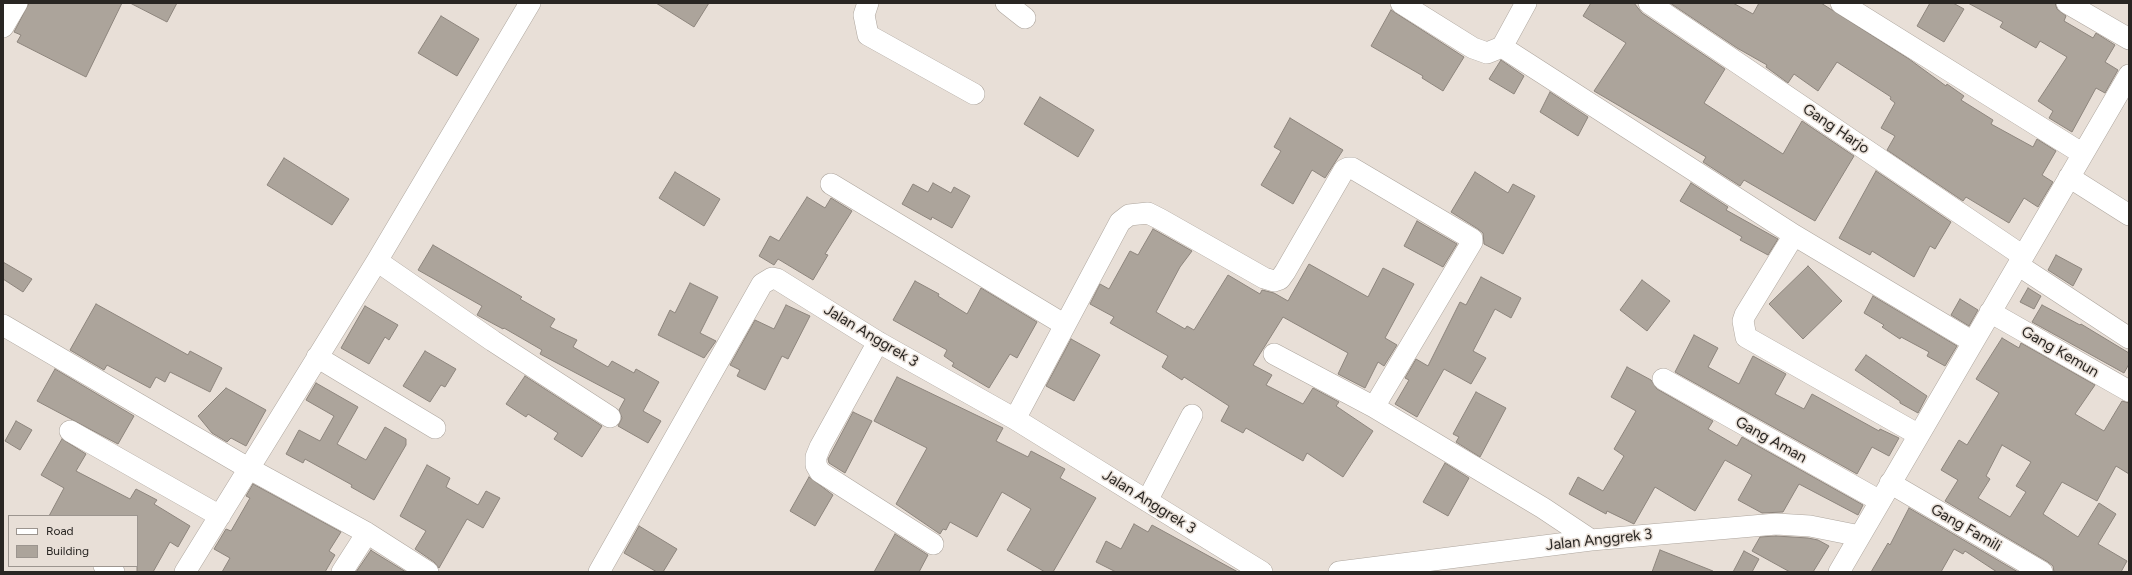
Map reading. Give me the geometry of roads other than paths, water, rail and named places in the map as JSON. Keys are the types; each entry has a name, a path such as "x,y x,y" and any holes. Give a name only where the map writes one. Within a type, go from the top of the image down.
{"street":[{"path":"3,27 16,3"},
{"path":"868,3 864,15 868,35 974,94"},
{"path":"1006,3 1025,18"},
{"path":"1401,3 1481,52 1487,53 1502,47 1526,3"},
{"name":"Gang Harjo","path":"1649,3 2021,260 2129,338"},
{"path":"1841,3 2083,154"},
{"path":"2067,3 2129,39"},
{"path":"185,572 377,261 523,6"},
{"path":"1502,47 1794,235 1973,342"},
{"path":"1839,572 2083,154 2126,88"},
{"path":"1014,419 1120,222 1129,215 1148,213 1264,278 1274,281 1280,279 1285,272 1344,170 1348,168 1352,168 1472,239 1472,242 1374,406"},
{"path":"2069,178 2129,215"},
{"path":"831,184 1065,325"},
{"path":"1794,235 1745,315 1744,321 1746,337 1919,435"},
{"path":"377,261 493,341 610,416"},
{"name":"Jalan Anggrek 3","path":"599,572 762,284 772,278 777,279 878,342 1014,419 1262,572"},
{"name":"Gang Kemun","path":"1990,312 2129,391"},
{"path":"3,325 248,468 367,533 428,572"},
{"path":"878,342 820,447 816,456 816,465 820,472 932,544"},
{"path":"1274,354 1374,406 1543,508 1591,540"},
{"path":"317,357 435,428"},
{"name":"Gang Aman","path":"1663,379 1880,501"},
{"path":"1147,501 1192,415"},
{"path":"70,431 220,516"},
{"name":"Gang Famili","path":"1890,483 2042,572"},
{"name":"Jalan Anggrek 3","path":"1339,572 1430,566 1591,540 1790,523 1860,536"},
{"path":"342,572 367,533"}]}
